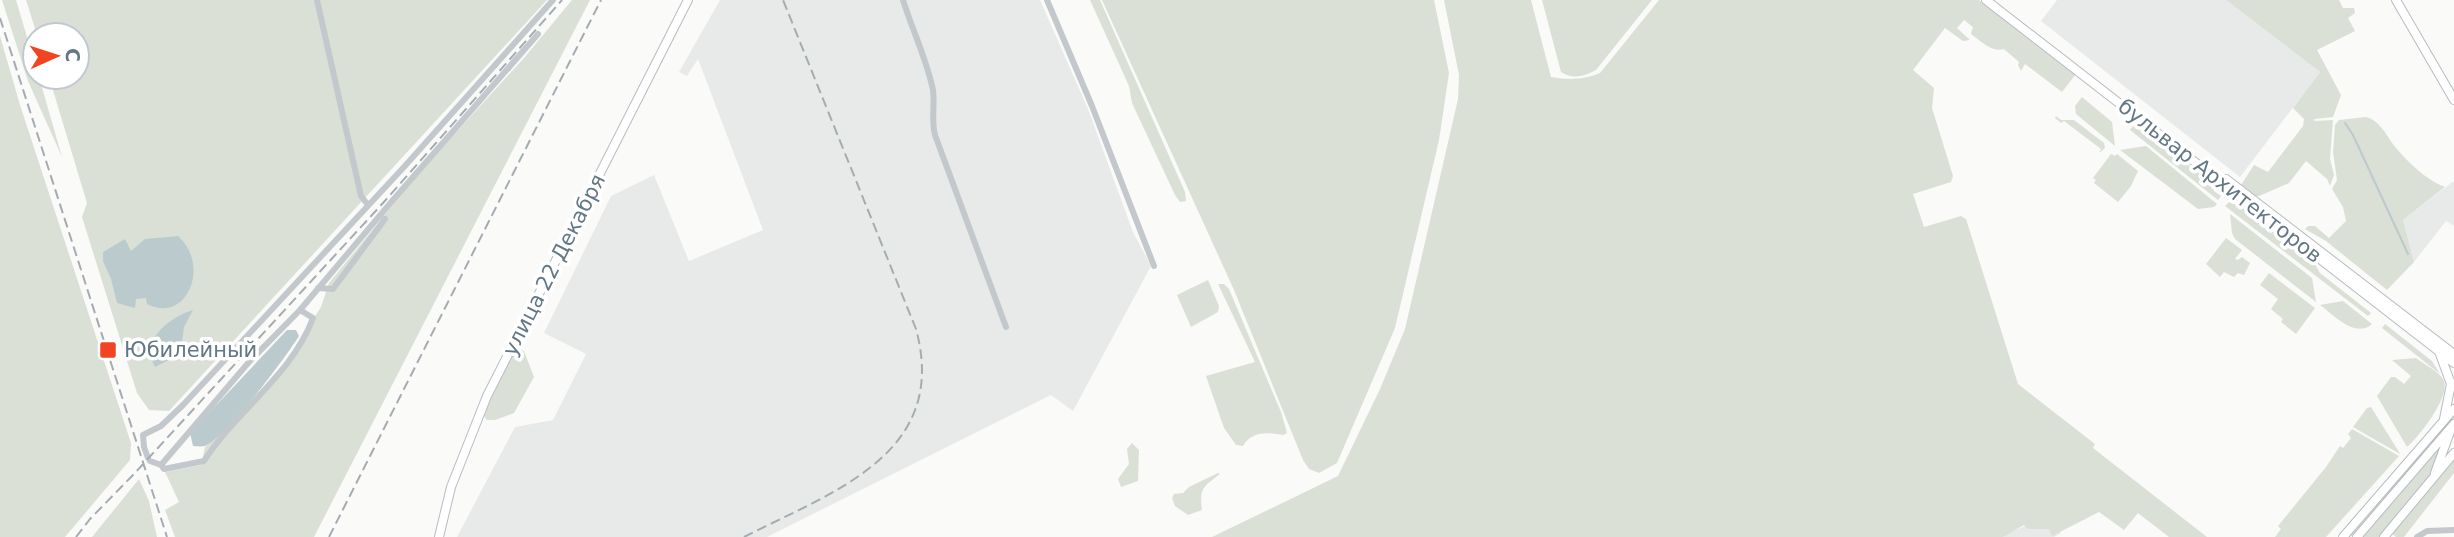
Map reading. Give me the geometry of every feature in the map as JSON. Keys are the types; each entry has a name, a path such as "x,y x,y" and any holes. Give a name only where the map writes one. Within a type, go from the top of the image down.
{"main road":[{"name":"улица 22 Декабря","path":"439,537 451,487 483,404 688,0"},
{"name":"бульвар Архитекторов","path":"1986,0 2454,363"},
{"name":"бульвар Архитекторов","path":"1993,0 2454,354"},
{"path":"2396,0 2454,100"},
{"path":"2433,337 2454,345"},
{"path":"2437,349 2451,384 2444,422"},
{"path":"2343,537 2454,409"},
{"path":"2433,479 2453,425"},
{"path":"2357,537 2453,425"},
{"path":"2388,536 2454,453"}],"street":[{"path":"317,0 361,196 368,205"},
{"path":"300,310 313,318 308,333 248,409 217,440 204,461 164,469 162,465 149,459 143,435 161,426 183,405 553,0"},
{"path":"903,0 934,98 934,135 1006,327"},
{"path":"1047,0 1092,106 1154,266"},
{"path":"162,465 249,362 300,310 538,34"},
{"path":"318,288 333,289 385,219"},
{"path":"2417,537 2427,531 2454,530"}],"shaded area":[{"path":"2,0 16,0 22,21 21,59"},
{"name":"Юбилейный","path":"26,0 547,0 169,411 149,410 137,393 82,217 87,203 53,91 91,91 91,21 33,21"},
{"name":"Юбилейный","path":"572,0 590,0 314,537 175,537 165,510 179,502 165,472 201,465 205,447 223,433 285,362 321,307 329,283 419,173 524,58"},
{"path":"720,0 1040,0 1088,109 1133,232 1151,266 1073,411 1051,395 767,537 457,537 515,427 553,420 586,354 544,333 611,196 654,175 689,261 763,230 698,59 687,76 679,72"},
{"path":"1090,0 1100,0 1185,192 1186,201 1180,202 1175,195 1132,103 1129,86"},
{"path":"1102,0 1434,0 1449,73 1439,140 1395,328 1337,463 1319,473 1309,469 1303,460 1234,290"},
{"path":"1444,0 1531,0 1551,77 1570,79 1600,73 1659,0 1979,0 2076,74 2062,92 2025,64 2021,71 2019,62 2004,49 1991,48 1971,34 1973,27 1964,20 1957,28 1970,40 1963,41 1945,28 1913,70 1934,88 1932,108 1953,176 1951,182 1913,194 1924,227 1961,216 1966,219 2018,384 2095,444 2093,448 2207,537 2169,537 2138,513 2124,530 2099,512 2052,536 2049,529 2028,529 2024,525 2003,537 1212,537 1338,476 1380,389 1405,329 1458,99 1459,75"},
{"path":"1542,0 1652,0 1596,70 1574,76 1561,72"},
{"path":"2057,0 2226,0 2320,72 2240,177 2041,21"},
{"path":"2226,0 2339,0 2343,8 2354,8 2355,13 2348,18 2355,31 2317,50 2341,95 2333,117 2314,119 2333,120 2330,159 2334,175 2330,186 2327,179 2306,161 2289,183 2259,196 2254,196 2241,185 2254,165 2268,172 2303,126 2304,119 2293,108 2320,72"},
{"path":"0,36 20,105 131,443 130,460 65,537 0,537"},
{"path":"32,91 43,91 62,157"},
{"path":"2082,97 2112,122 2115,146 2076,114 2075,106"},
{"path":"2056,116 2061,120 2074,120 2104,143 2105,148 2099,153 2101,149 2064,121 2061,123"},
{"path":"2366,117 2380,126 2396,148 2418,170 2445,187 2403,220 2414,262 2387,290 2326,241 2305,229 2315,226 2329,238 2346,221 2343,207 2332,189 2337,180 2333,152 2335,125 2339,120"},
{"path":"2134,125 2209,180 2214,191 2221,196 2218,200 2130,130"},
{"path":"2146,146 2217,204 2214,207 2198,209 2120,150"},
{"path":"2111,154 2117,154 2138,171 2131,186 2118,202 2094,183 2096,180 2093,178"},
{"path":"2454,181 2454,226 2446,221 2414,262 2403,220"},
{"path":"2229,202 2239,205 2314,263 2320,273 2371,313 2368,316 2225,206"},
{"path":"2230,214 2312,278 2316,302 2235,239"},
{"path":"178,236 188,248 193,262 190,289 183,299 173,306 161,308 147,304 146,298 136,299 135,308 117,303 103,261 103,252 125,239 131,251 145,239"},
{"path":"2226,238 2242,250 2235,259 2242,257 2250,263 2244,275 2238,273 2234,277 2224,272 2220,277 2206,264"},
{"path":"2269,273 2315,308 2296,334 2281,322 2283,319 2271,309 2278,299 2260,285"},
{"path":"1208,280 1219,306 1218,312 1191,327 1177,295"},
{"path":"1218,284 1224,284 1229,289 1281,412 1287,433 1283,435 1255,435 1243,446 1236,445 1224,428 1206,376 1255,362"},
{"path":"2343,301 2372,324 2359,329 2352,327 2320,305"},
{"path":"193,310 184,327 181,350 155,367 151,348 159,331 175,318"},
{"path":"2385,324 2432,361 2440,374 2382,328"},
{"path":"287,330 296,330 299,336 255,396 214,440 205,446 193,446 190,433"},
{"path":"516,348 524,351 534,377 514,413 487,420 483,415"},
{"path":"2416,358 2438,373 2445,386 2433,415 2407,447 2377,396 2391,377 2404,384 2411,376 2392,360"},
{"path":"2371,407 2400,454 2353,427 2367,408"},
{"path":"2454,413 2454,418 2352,536 2348,537"},
{"path":"2352,429 2399,456 2326,537 2275,537 2281,529 2278,526 2340,446 2343,448 2351,438 2348,434"},
{"path":"2444,441 2431,476 2379,537 2361,537"},
{"path":"1132,443 1139,450 1138,481 1121,487 1118,479 1129,464 1127,449"},
{"path":"2454,456 2454,473 2404,537 2396,537 2391,533"},
{"path":"1220,474 1202,492 1202,510 1188,515 1175,506 1172,498 1174,494 1183,493 1189,487"},
{"path":"139,479 149,501 157,537 92,537"},
{"path":"2052,514 2061,533 2054,537 2004,537 2004,535"}],"waterway":[{"path":"2345,123 2408,254"}],"railway":[{"path":"76,537 383,203 562,0"},
{"path":"329,537 601,0"},
{"path":"744,537 813,503 876,463 900,438 916,408 922,372 916,329 783,0"},
{"path":"0,18 167,537"}],"place":[{"name":"Юбилейный","path":"108,350"}]}
